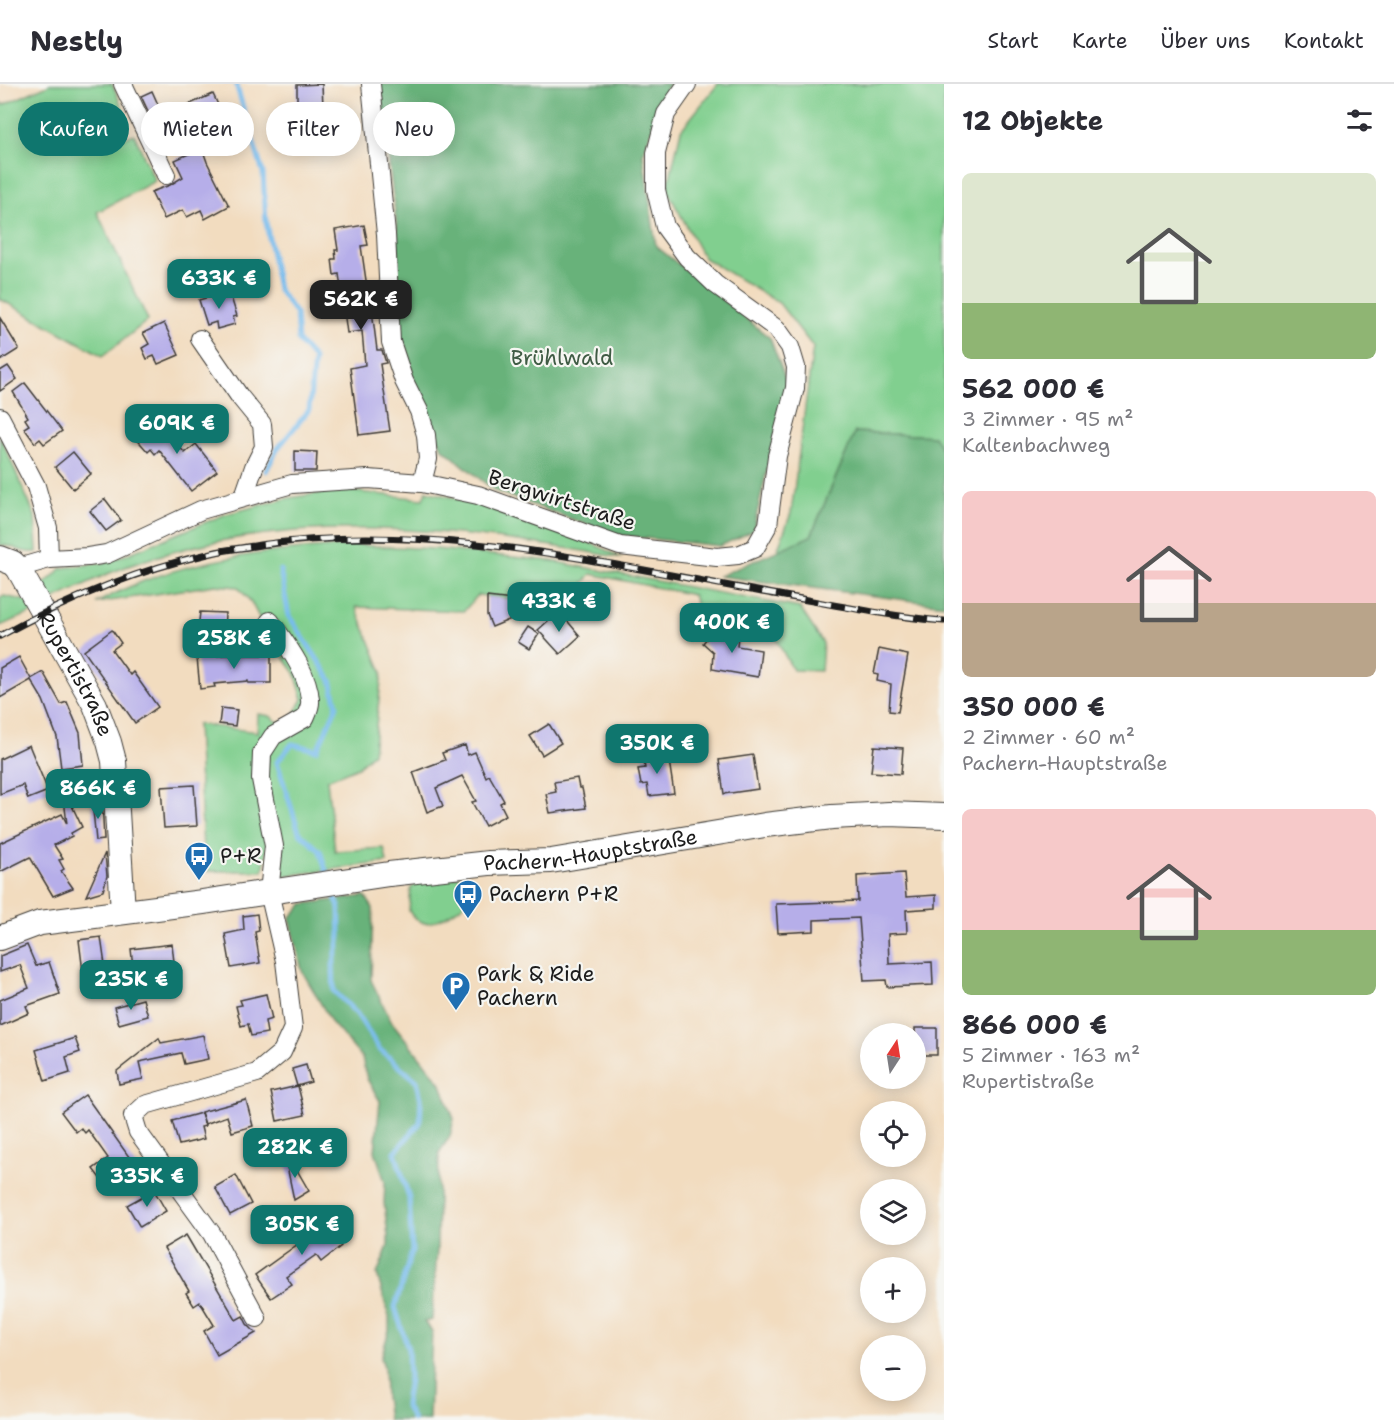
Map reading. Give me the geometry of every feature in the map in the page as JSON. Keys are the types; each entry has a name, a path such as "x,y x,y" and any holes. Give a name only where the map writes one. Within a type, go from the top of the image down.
{"main road":[{"name":"Rupertistraße","path":"9,563 95,705 109,742 116,778 123,912"},
{"name":"Pachern-Hauptstraße","path":"0,938 40,923 355,879 489,863 551,861 765,825 832,817 889,814 940,815"}],"street":[{"path":"123,84 166,175"},
{"path":"371,84 386,234 391,342 404,381 419,411 426,435 428,459 422,483"},
{"name":"Bergwirtstraße","path":"9,563 107,554 201,510 244,496 292,484 368,479 422,483 478,495 620,546 717,557 738,555 755,548 768,525 777,456 795,388 796,368 790,347 777,329 715,284 687,257 665,227 656,190 656,153 666,114 687,84"},
{"path":"200,339 240,397 262,424 264,447 244,496"},
{"path":"0,417 36,486 48,528 49,559"},
{"path":"257,1318 212,1234 138,1132 133,1116 145,1105 256,1073 282,1052 292,1028 285,961 269,892 274,846 261,779 261,753 273,736 305,718 311,703 307,685 295,657 270,621"}],"green space":[{"path":"50,84 112,84 120,102 18,102 18,156 129,156 129,136 134,134 141,150 141,156 144,156 155,181 97,212 148,320 103,356 0,299 0,101 3,105"},
{"name":"Brühlwald","path":"379,84 671,84 667,88 643,154 656,246 770,338 787,383 753,531 720,546 615,535 495,491 442,448 401,354 397,228 388,156 455,156 455,102 381,102"},
{"path":"718,84 944,84 944,453 933,436 855,432 811,536 777,551 791,513 813,347 779,303 704,258 667,190 681,130"},
{"path":"855,432 934,436 944,453 944,605 719,576 811,536"},
{"path":"0,436 35,516 37,552 26,552 0,545"},
{"path":"340,490 423,499 426,491 451,497 551,527 622,558 558,547 429,531 364,529 300,531 236,538 173,552 110,573 44,604 41,597 43,585 62,568 108,562 226,514 289,498"},
{"path":"355,545 436,549 551,561 800,608 823,643 821,671 793,670 766,621 697,607 693,595 591,574 567,604 478,595 464,611 356,607 382,672 373,753 358,767 327,780 335,851 384,848 387,862 282,876 281,840 269,838 263,871 204,871 197,724 257,732 258,714 270,716 278,722 291,720 303,699 295,673 269,637 251,602 238,587 215,585 96,603 129,587 187,567 271,552"},
{"path":"4,596 27,601 34,612 0,626 0,598"},
{"path":"460,876 469,884 471,892 460,907 430,922 424,923 413,917 409,911 411,888 421,881"},
{"path":"365,896 373,908 371,980 391,1021 440,1082 454,1119 450,1136 439,1153 437,1250 432,1320 424,1322 432,1331 429,1420 388,1420 384,1367 381,1358 389,1330 389,1317 377,1274 388,1246 384,1203 385,1182 375,1151 380,1101 367,1079 362,1058 332,1023 302,971 290,918 303,904"}],"building":[{"path":"322,84 323,102 297,102 297,85"},
{"path":"152,91 157,102 144,102 141,96"},
{"path":"213,94 217,102 195,102"},
{"path":"184,156 205,156 229,206 205,219 201,210 187,217 183,210 164,219 151,192 183,177 175,160"},
{"path":"364,225 368,245 361,246 377,350 382,350 386,363 380,364 390,431 359,435 350,368 365,365 362,331 347,333 339,274 334,275 332,259 336,259 335,250 338,250 335,230"},
{"path":"229,291 237,316 233,317 235,324 217,329 216,322 207,325 199,300"},
{"path":"0,318 19,349 0,361"},
{"path":"164,323 179,355 158,364 154,356 147,359 142,348 149,344 143,333"},
{"path":"8,366 17,379 0,391 0,371"},
{"path":"25,383 62,431 44,444 40,439 35,443 24,428 29,425 25,419 28,417 13,392"},
{"path":"153,419 185,453 196,444 217,471 191,491 159,450 155,454 151,449 148,452 134,436"},
{"path":"295,451 317,452 316,471 295,471"},
{"path":"73,452 91,474 73,489 55,467"},
{"path":"105,499 121,520 106,531 90,511"},
{"path":"487,597 521,601 521,615 492,627 487,615"},
{"path":"559,611 580,636 560,654 538,630"},
{"path":"200,612 225,613 224,632 198,630"},
{"path":"718,625 728,634 738,636 737,646 761,650 758,677 712,669 713,652 703,643"},
{"path":"528,627 539,634 529,649 518,642"},
{"path":"112,630 121,643 112,650 130,675 133,672 158,707 135,723 84,651"},
{"path":"879,649 908,655 898,712 889,711 891,684 877,681 878,675 874,674"},
{"path":"225,655 271,655 271,683 248,683 248,681 214,684 215,687 200,689 197,658"},
{"path":"19,657 31,679 43,672 61,704 67,702 80,733 83,765 61,768 57,737 43,700 31,680 0,698 0,668"},
{"path":"221,708 237,710 235,726 219,724"},
{"path":"549,724 561,743 542,755 530,736"},
{"path":"29,745 48,791 28,799 23,785 0,794 0,759"},
{"path":"465,745 468,755 475,752 486,777 489,775 504,801 500,803 506,815 485,826 472,802 476,801 462,776 436,788 443,806 427,812 413,772 445,760 442,753"},
{"path":"874,746 903,748 901,774 871,772"},
{"path":"668,754 674,793 649,796 647,784 641,785 638,769 645,768 643,757"},
{"path":"753,755 758,789 724,794 719,760"},
{"path":"577,778 579,788 582,788 586,808 550,813 546,794 556,792 554,782"},
{"path":"194,785 197,826 164,828 161,787"},
{"path":"63,791 82,827 71,833 72,836 54,845 63,859 59,860 64,869 61,871 73,888 53,896 30,857 0,872 0,843 62,814 67,824"},
{"path":"92,800 102,800 104,840 96,841"},
{"path":"105,853 107,876 103,891 86,896"},
{"path":"904,873 906,897 936,895 936,908 906,910 907,933 888,934 889,964 932,962 933,985 887,987 886,980 864,981 859,918 814,920 814,931 778,933 776,904 858,901 857,876"},
{"path":"257,914 259,931 255,932 260,963 231,968 225,934 244,930 243,916"},
{"path":"101,937 109,993 86,996 79,940"},
{"path":"172,944 175,971 134,976 131,949"},
{"path":"27,945 36,966 49,962 60,994 26,1006 29,1013 0,1026 0,1000 29,988 20,965 0,972 0,956"},
{"path":"266,994 272,1019 265,1021 267,1033 251,1036 248,1024 241,1026 236,1006 242,1005 240,1000"},
{"path":"143,999 148,1016 119,1024 114,1007"},
{"path":"926,1028 937,1028 937,1055 926,1055"},
{"path":"203,1035 208,1059 184,1064 181,1053 139,1062 143,1079 119,1084 117,1071 159,1038 161,1043"},
{"path":"75,1038 80,1052 66,1057 70,1073 45,1081 36,1050"},
{"path":"306,1065 311,1082 297,1086 292,1069"},
{"path":"298,1086 305,1115 277,1121 271,1092"},
{"path":"85,1095 137,1168 108,1189 93,1169 108,1158 88,1130 85,1133 81,1128 76,1132 61,1112"},
{"path":"246,1100 253,1126 232,1132 227,1116 205,1124 201,1112"},
{"path":"201,1113 205,1126 201,1127 204,1139 179,1145 172,1121"},
{"path":"286,1151 309,1191 294,1200 284,1152"},
{"path":"236,1175 251,1204 230,1215 215,1187"},
{"path":"154,1190 166,1211 140,1227 127,1205"},
{"path":"338,1211 344,1233 337,1239 341,1246 321,1262 316,1255 286,1276 292,1284 271,1298 255,1275 305,1239"},
{"path":"186,1235 236,1320 243,1316 256,1333 217,1355 204,1331 214,1325 200,1302 194,1306 186,1293 189,1291 164,1248"}],"waterway":[{"path":"236,84 263,173 266,222 278,289 296,314 298,341 314,359 309,410 278,448 266,471"},
{"path":"280,570 289,616 331,680 337,706 317,750 292,744 277,762 299,832 320,851 328,877"},
{"path":"332,889 339,907 340,936 333,966 334,991 357,1014 379,1049 417,1081 421,1099 420,1123 395,1152 409,1198 412,1251 395,1307 408,1349 409,1379 405,1405 413,1420"}],"railway":[{"path":"0,636 77,598 157,568 224,550 323,539 386,538 449,541 512,548 875,612 944,621"}],"place":[{"name":"P+R","path":"199,882"},
{"name":"Pachern P+R","path":"468,920"},
{"name":"Park & Ride Pachern","path":"456,1012"}]}
